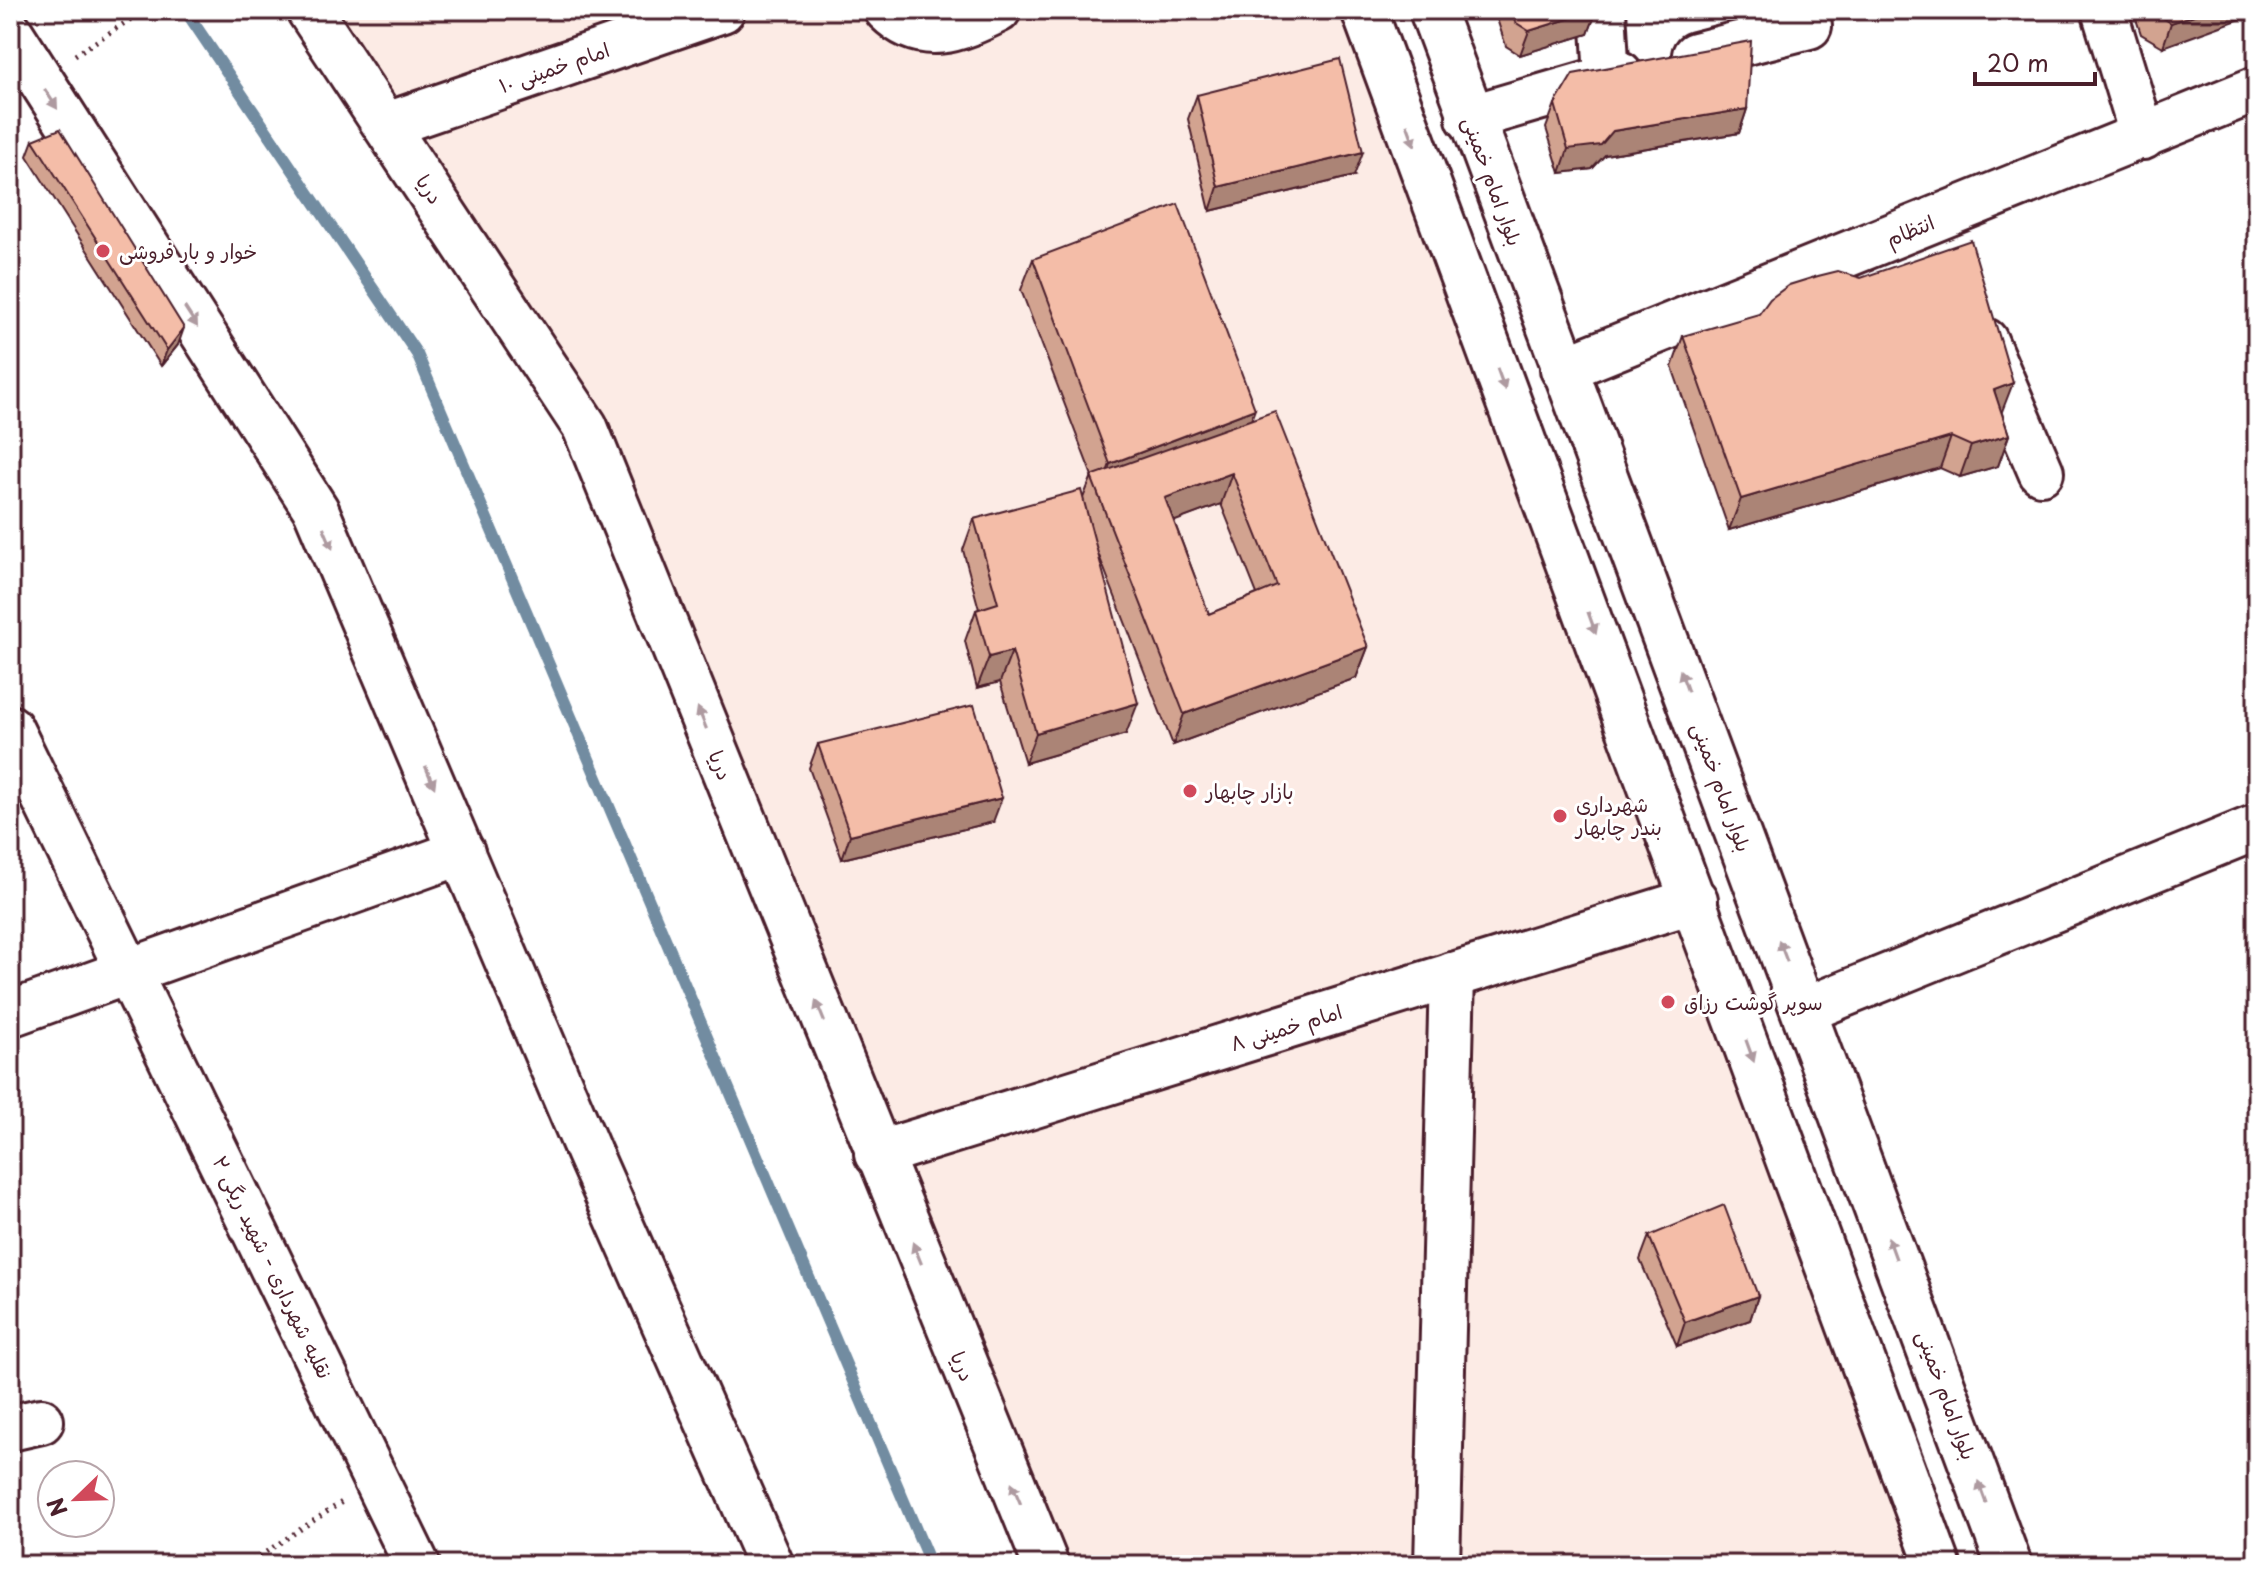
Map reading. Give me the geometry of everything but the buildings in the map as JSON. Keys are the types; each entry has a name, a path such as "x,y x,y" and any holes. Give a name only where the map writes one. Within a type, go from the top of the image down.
{"street":[{"name":"دریا","path":"309,10 585,427 1046,1565"},
{"name":"امام خمینی ۱۰","path":"387,125 722,10"},
{"path":"887,10 899,23 921,32 951,29 998,10"},
{"path":"1364,10 1938,1565"},
{"name":"بلوار امام خمینی","path":"1432,10 1469,118 1563,369 1601,460 2009,1565"},
{"path":"1603,10 1607,78"},
{"path":"2104,10 2143,137"},
{"path":"1469,118 1607,78 1809,26"},
{"path":"10,32 316,510 771,1565"},
{"path":"1390,77 1449,56"},
{"name":"انتظام","path":"1563,369 2257,89"},
{"path":"1933,221 1951,263"},
{"path":"1969,305 2041,472"},
{"name":"نقلیه شهرداری - شهید ریگی ۲","path":"10,728 417,1565"},
{"path":"1805,1010 2257,827"},
{"path":"10,1014 462,852"},
{"name":"امام خمینی ۸","path":"877,1154 1695,900 1755,878"},
{"path":"1437,1565 1452,975"}],"path":[{"path":"99,38 145,10"},
{"path":"246,1565 375,1479"}],"shaded area":[{"name":"بازار چابهار","path":"308,10 1357,10 1939,1565 1047,1565 585,427"}],"waterway":[{"path":"185,10 417,354 931,1565"}],"place":[{"name":"خوار و بار فروشی","path":"103,251"},
{"name":"بازار چابهار","path":"1190,791"},
{"name":"شهرداری بندر چابهار","path":"1560,816"},
{"name":"سوپر گوشت رزاق","path":"1668,1002"}]}
